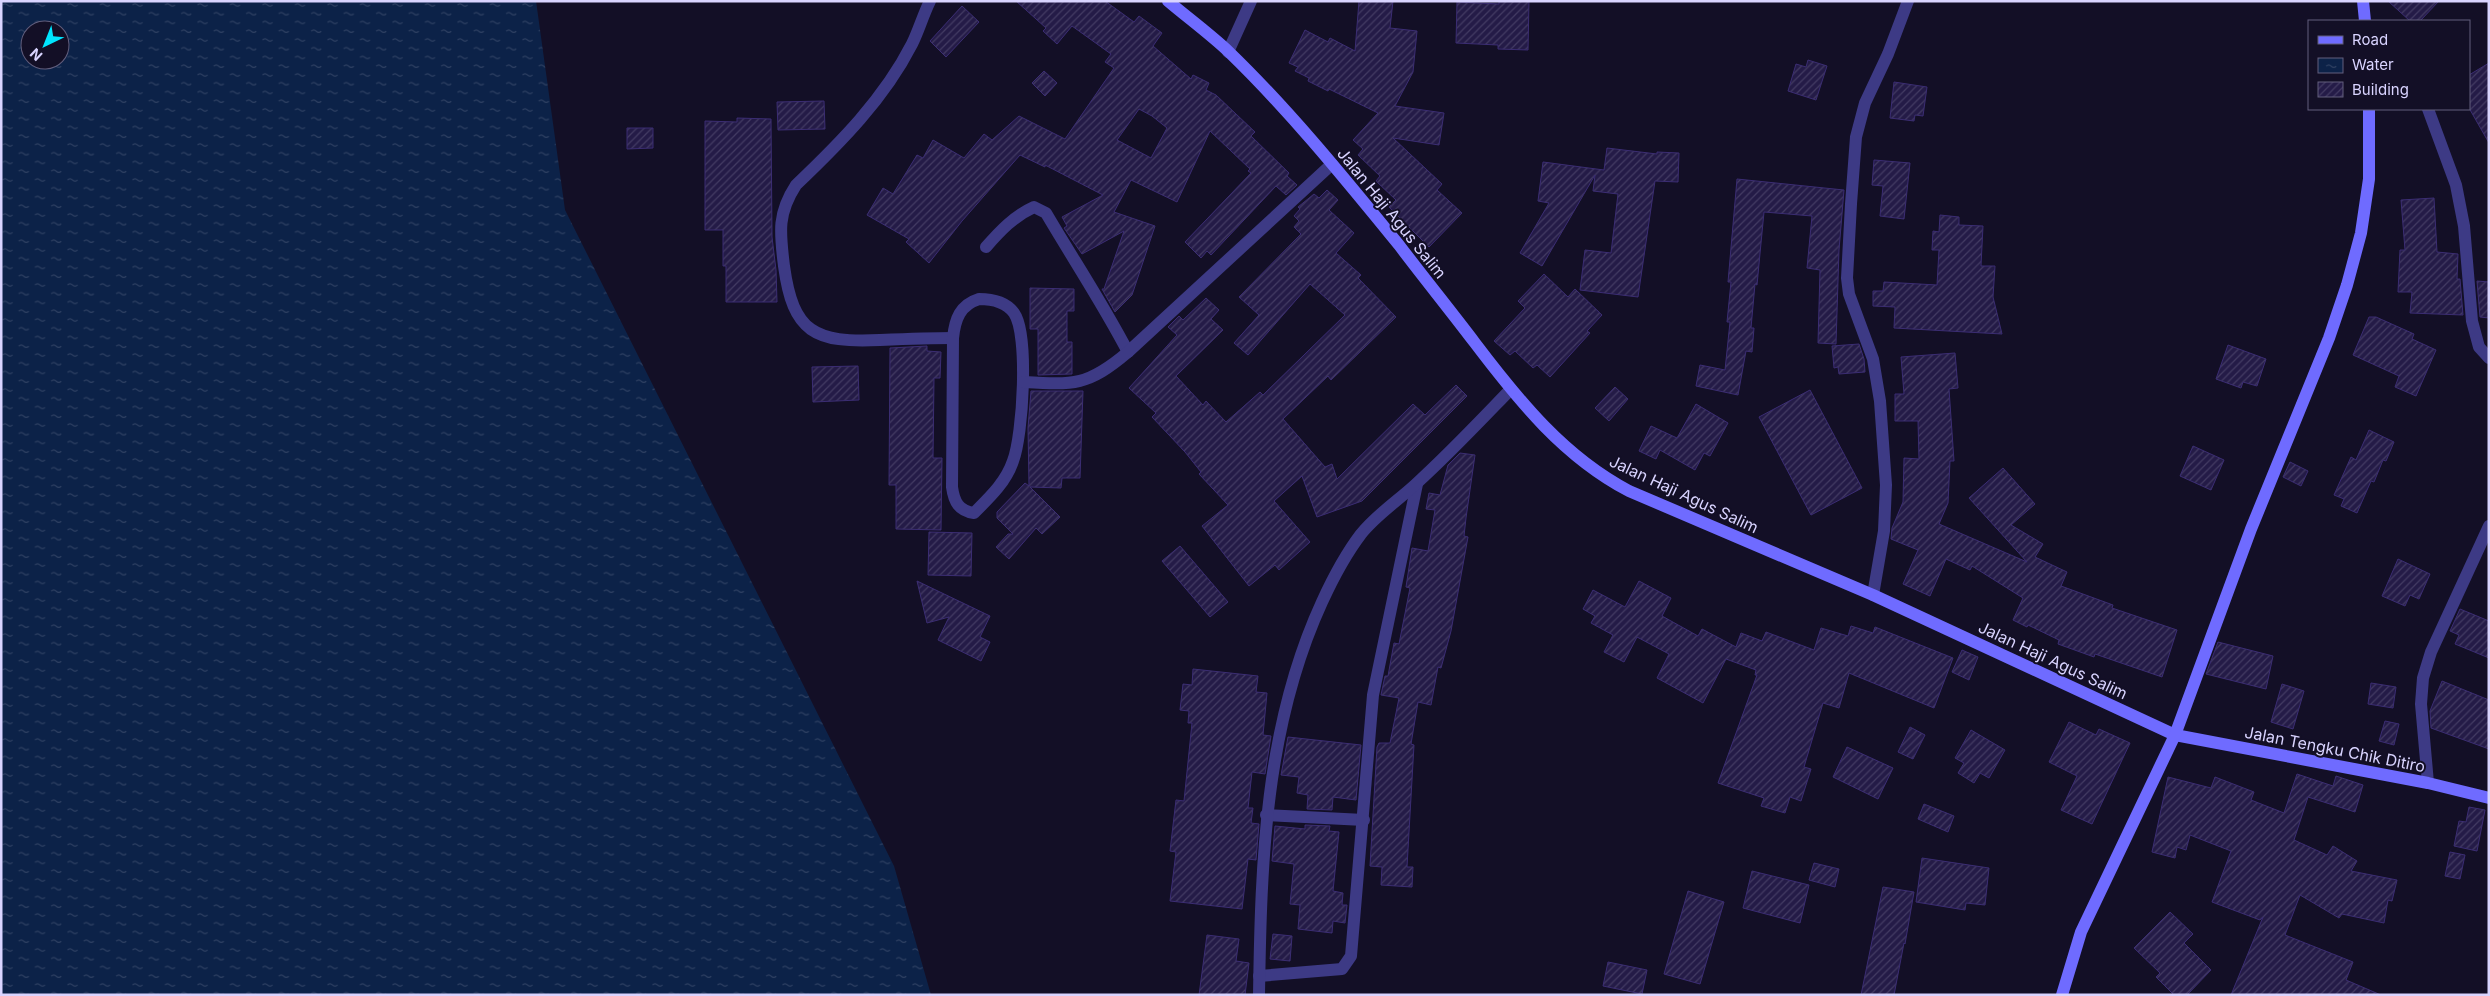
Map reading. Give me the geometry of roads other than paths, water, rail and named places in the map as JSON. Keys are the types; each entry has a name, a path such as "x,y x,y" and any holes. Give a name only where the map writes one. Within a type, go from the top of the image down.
{"main road":[{"name":"Jalan Haji Agus Salim","path":"1168,1 1228,52 1332,164 1398,244 1511,390 1570,453 1612,482 1873,596 2175,735"},
{"path":"2364,1 2365,20"},
{"path":"2062,995 2081,932 2175,735 2251,529 2312,384 2347,284 2361,233 2369,179 2369,110"},
{"name":"Jalan Tengku Chik Ditiro","path":"2175,735 2428,783 2489,798"}],"street":[{"path":"930,1 913,43 896,71 862,118 796,185 785,203 780,224 791,302 798,315 815,332 838,341 953,338"},
{"path":"1228,52 1251,1"},
{"path":"1873,596 1884,531 1886,485 1880,401 1873,359 1853,306 1847,278 1856,137 1865,104 1898,32 1908,1"},
{"path":"2428,110 2456,184 2464,226 2472,321 2479,347 2489,358"},
{"path":"1023,382 1071,384 1099,375 1128,352 1332,164"},
{"path":"986,247 1003,227 1022,212 1034,207 1046,213 1087,284 1105,308 1128,352"},
{"path":"988,299 1007,306 1018,321 1023,382 1018,448 1013,462 995,491 974,513 965,512 953,497 952,487 953,338 958,315 962,308 972,301 988,299"},
{"path":"1259,995 1266,814 1279,736 1289,692 1316,617 1346,554 1362,532 1417,484 1511,390"},
{"path":"1259,976 1342,969 1351,956 1364,820 1373,695 1417,484"},
{"path":"2428,783 2421,704 2423,678 2431,652 2489,526"},
{"path":"1266,814 1364,820"}],"water":[{"path":"1,1 536,1 565,210 894,866 931,995 1,995"}]}
